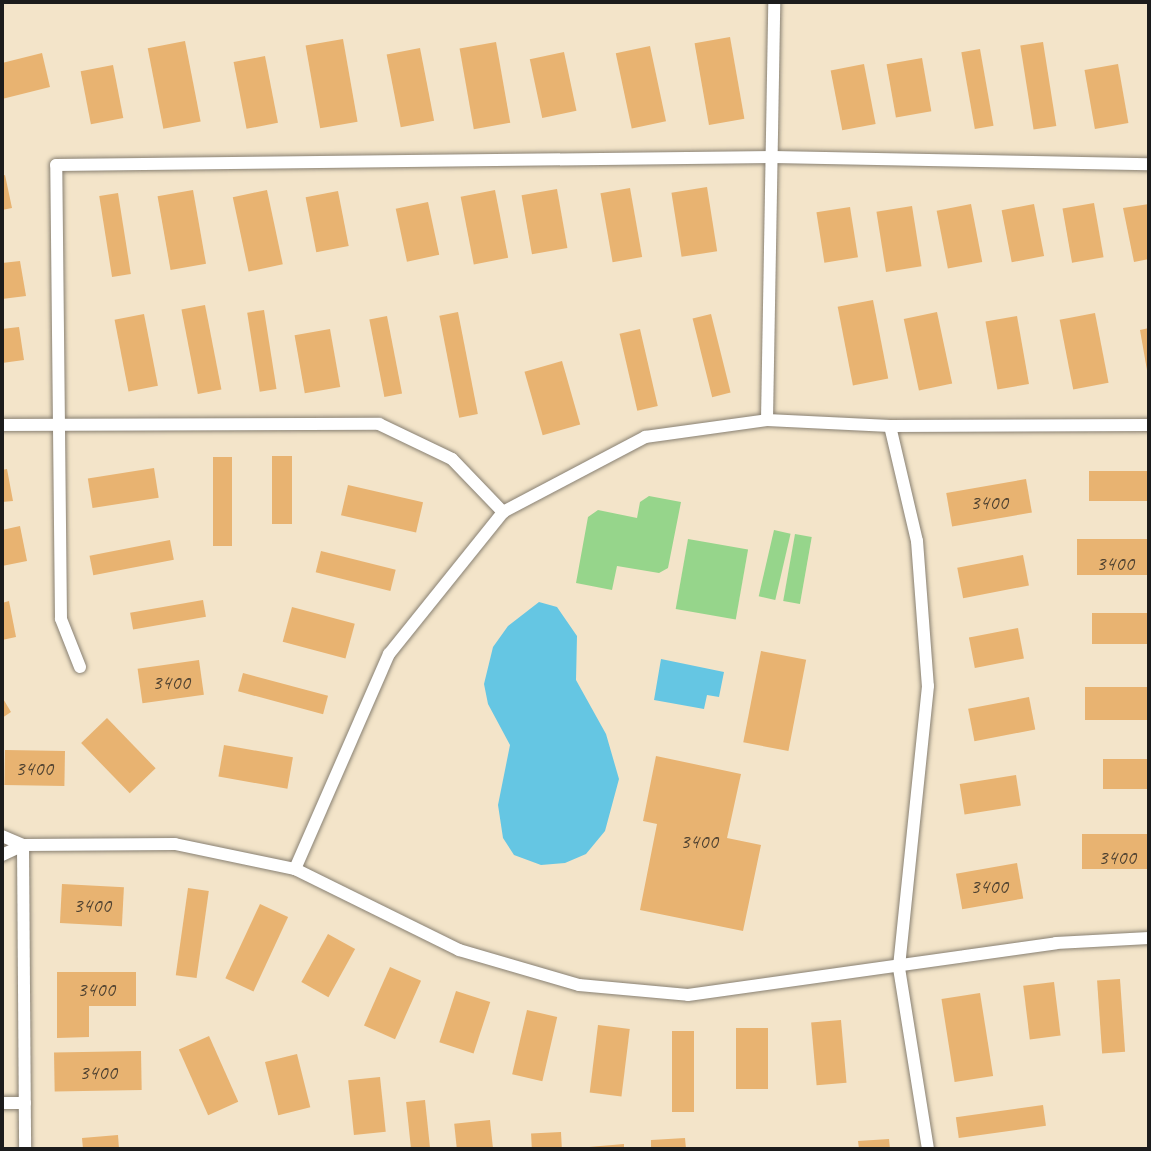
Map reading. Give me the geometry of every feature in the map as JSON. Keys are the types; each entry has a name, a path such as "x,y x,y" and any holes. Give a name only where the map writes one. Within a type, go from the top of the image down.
{"lane":[{"path":"767,420 774,2"},
{"path":"80,667 61,619 55,424 55,165 773,158 1149,164"},
{"path":"295,869 389,654 503,512 645,438 767,420 890,426 1149,425"},
{"path":"2,425 379,424 452,459 503,512"},
{"path":"890,426 917,541 928,686 899,968 928,1149"},
{"path":"2,836 23,845 175,844 295,869 459,950 579,985 688,995 899,968 1055,943 1149,938"},
{"path":"2,855 23,845"},
{"path":"23,845 25,1149"},
{"path":"2,1103 25,1103"}],"green space":[{"path":"649,496 681,502 668,568 659,573 617,566 612,590 576,583 588,517 598,510 637,518 640,502"},
{"path":"774,530 791,534 775,600 759,596"},
{"path":"795,534 812,537 800,604 783,601"},
{"path":"688,539 748,550 736,620 676,609"}],"water":[{"path":"539,602 557,607 577,636 576,680 606,734 619,779 605,831 586,854 565,863 541,865 514,855 503,838 498,805 510,745 488,704 484,684 493,647 508,626"},
{"path":"661,659 724,672 719,697 707,695 704,709 654,700"}],"building":[{"path":"730,37 744,119 709,125 695,43"},
{"path":"343,39 358,122 320,128 306,46"},
{"path":"185,41 201,121 163,129 148,48"},
{"path":"496,42 510,123 474,129 460,48"},
{"path":"1043,42 1056,126 1034,130 1020,46"},
{"path":"650,46 666,121 632,129 616,53"},
{"path":"420,48 434,121 401,127 387,54"},
{"path":"980,49 994,126 975,129 961,52"},
{"path":"564,52 576,111 542,118 530,59"},
{"path":"42,53 50,87 2,99 2,63"},
{"path":"265,56 278,123 247,129 234,62"},
{"path":"922,58 931,111 896,117 887,64"},
{"path":"864,64 876,124 842,130 831,70"},
{"path":"1118,64 1128,123 1095,129 1085,70"},
{"path":"113,65 123,118 91,124 81,71"},
{"path":"5,175 12,208 2,210 2,176"},
{"path":"707,187 717,251 682,257 671,193"},
{"path":"630,188 642,257 613,262 600,193"},
{"path":"557,189 567,248 532,254 522,195"},
{"path":"193,190 206,264 171,270 158,196"},
{"path":"267,190 283,264 249,272 233,197"},
{"path":"495,190 508,258 474,264 461,197"},
{"path":"338,191 349,246 316,252 306,197"},
{"path":"118,193 131,274 112,277 99,196"},
{"path":"428,202 439,255 407,262 396,209"},
{"path":"1094,203 1104,257 1072,263 1062,209"},
{"path":"971,204 982,262 948,269 937,211"},
{"path":"1034,204 1044,256 1012,262 1002,210"},
{"path":"1149,204 1149,259 1134,262 1123,208"},
{"path":"912,206 922,266 886,272 876,212"},
{"path":"850,207 858,257 824,263 816,212"},
{"path":"20,261 26,296 2,299 2,263"},
{"path":"873,300 888,379 853,385 838,307"},
{"path":"205,305 221,389 198,394 181,310"},
{"path":"264,310 277,389 260,392 247,313"},
{"path":"458,312 478,414 459,418 439,316"},
{"path":"937,312 952,383 919,390 904,319"},
{"path":"1095,313 1109,383 1073,390 1060,320"},
{"path":"144,314 158,386 128,391 115,320"},
{"path":"711,314 731,393 712,397 693,319"},
{"path":"387,316 402,394 384,397 369,319"},
{"path":"1017,316 1029,384 997,390 985,322"},
{"path":"19,327 24,360 2,363 2,329"},
{"path":"1149,328 1149,376 1148,376 1140,330"},
{"path":"330,329 340,387 305,393 295,335"},
{"path":"640,329 658,406 637,411 620,334"},
{"path":"562,361 580,424 543,435 525,372"},
{"path":"272,456 292,456 292,524 272,524"},
{"path":"213,457 232,457 232,546 213,546"},
{"path":"154,468 159,498 93,508 88,478"},
{"path":"7,469 13,501 2,502 2,470"},
{"path":"1089,471 1149,471 1149,501 1089,501"},
{"path":"1026,479 1032,512 952,527 946,493"},
{"path":"348,485 423,502 416,533 341,515"},
{"path":"20,526 27,561 2,566 2,530"},
{"path":"1077,539 1149,539 1149,575 1077,575"},
{"path":"170,540 174,560 93,575 90,556"},
{"path":"321,551 396,570 390,591 316,572"},
{"path":"1023,555 1029,585 963,598 957,568"},
{"path":"203,600 206,617 133,630 130,613"},
{"path":"9,601 16,637 2,640 2,603"},
{"path":"292,607 355,624 345,659 283,642"},
{"path":"1092,613 1149,613 1149,644 1092,644"},
{"path":"1018,628 1024,658 975,668 969,638"},
{"path":"761,651 806,660 788,751 743,742"},
{"path":"199,660 204,695 142,703 138,669"},
{"path":"243,673 328,696 323,714 238,691"},
{"path":"1085,687 1149,687 1149,720 1085,720"},
{"path":"2,697 11,712 2,718"},
{"path":"1029,697 1035,729 974,741 968,709"},
{"path":"107,718 156,768 130,793 81,743"},
{"path":"224,745 293,757 287,789 218,777"},
{"path":"5,750 65,751 64,786 4,785"},
{"path":"656,756 741,774 727,838 761,845 743,931 640,910 657,824 643,821"},
{"path":"1103,759 1149,759 1149,789 1103,789"},
{"path":"1016,775 1021,806 965,815 960,784"},
{"path":"1082,834 1149,834 1149,869 1082,869"},
{"path":"1017,863 1023,898 962,909 956,874"},
{"path":"62,884 124,887 122,926 60,923"},
{"path":"188,888 209,891 197,978 176,975"},
{"path":"260,904 288,917 253,991 225,978"},
{"path":"328,934 355,949 328,997 301,982"},
{"path":"390,967 421,981 395,1039 364,1025"},
{"path":"57,972 136,972 136,1006 89,1006 89,1037 57,1038"},
{"path":"1120,979 1125,1052 1102,1053 1097,981"},
{"path":"1054,982 1061,1036 1030,1039 1023,986"},
{"path":"456,991 490,1002 474,1053 439,1042"},
{"path":"980,993 993,1076 955,1082 941,999"},
{"path":"527,1010 557,1017 542,1081 512,1074"},
{"path":"841,1020 846,1083 817,1085 811,1023"},
{"path":"598,1025 630,1029 621,1096 590,1092"},
{"path":"736,1028 768,1028 768,1089 736,1089"},
{"path":"672,1031 694,1031 694,1112 672,1112"},
{"path":"209,1036 238,1102 208,1115 179,1049"},
{"path":"141,1051 142,1090 55,1092 54,1053"},
{"path":"297,1054 310,1107 278,1115 265,1062"},
{"path":"380,1077 386,1132 354,1135 348,1080"},
{"path":"425,1100 430,1149 411,1149 406,1102"},
{"path":"1043,1105 1046,1126 959,1138 956,1117"},
{"path":"490,1120 493,1149 457,1149 454,1124"},
{"path":"561,1132 562,1149 532,1149 531,1134"},
{"path":"118,1135 119,1149 83,1149 82,1138"},
{"path":"685,1138 686,1149 651,1149 651,1140"},
{"path":"889,1139 890,1149 859,1149 858,1141"},
{"path":"624,1144 624,1149 589,1149 589,1147"}]}
